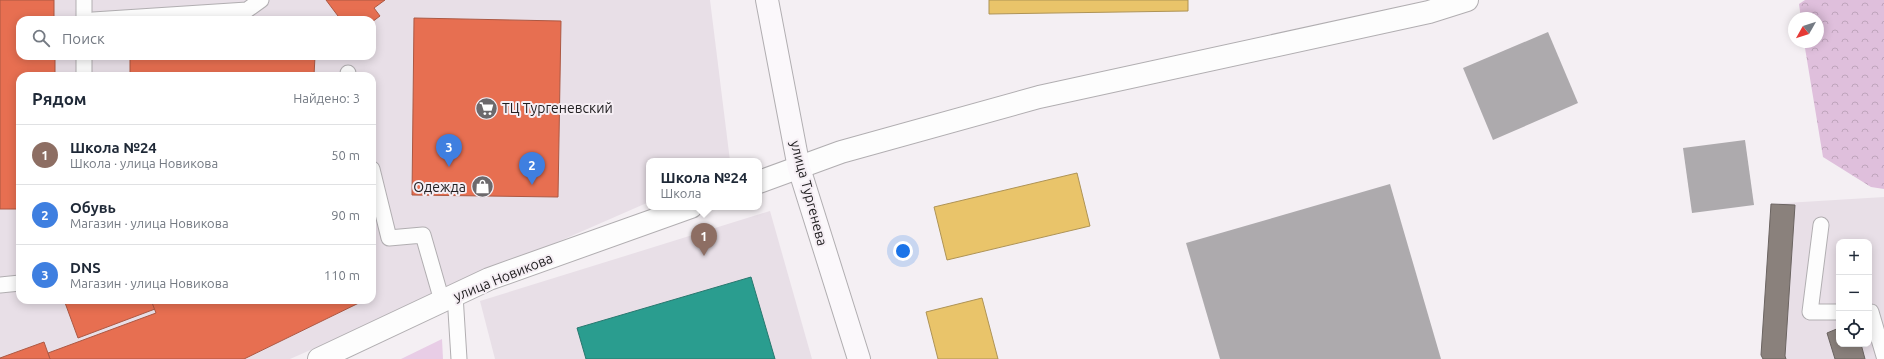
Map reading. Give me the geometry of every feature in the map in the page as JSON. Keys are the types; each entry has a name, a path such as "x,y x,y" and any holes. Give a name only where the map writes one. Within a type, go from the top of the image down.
{"main road":[{"name":"улица Тургенева","path":"767,0 800,168 859,359"}],"street":[{"path":"762,181 841,152 1039,96 1429,12 1464,1"},
{"name":"улица Новикова","path":"319,359 489,279 683,210"}],"lane":[{"path":"84,0 84,16"},
{"path":"155,16 247,10 261,0"},
{"path":"84,60 84,72"},
{"path":"376,186 389,238 423,235 449,298 459,359"},
{"path":"1821,225 1810,312 1836,312"},
{"path":"0,285 16,283"},
{"path":"1872,315 1884,356"}],"shaded area":[{"path":"0,0 710,0 730,158 646,158 646,203 290,359 0,359"},
{"path":"1884,197 1884,359 1763,359 1761,355 1771,204"},
{"path":"770,211 812,359 495,359 480,301"},
{"path":"442,339 443,359 401,359"}],"green space":[{"path":"1805,0 1884,0 1884,189 1871,187 1823,157 1805,48 1824,48 1824,12 1800,12 1799,4"}],"building: Жильё":[{"path":"989,0 1188,0 1188,11 989,14"},
{"path":"1077,173 1090,226 947,260 934,207"},
{"path":"982,298 998,359 938,359 926,312"}],"building: Торговля":[{"path":"0,0 54,0 54,16 16,16 16,60 55,60 55,72 16,72 16,209 0,209"},
{"path":"326,0 385,0 374,8 380,16 376,19 376,16 338,16"},
{"name":"ТЦ Тургеневский","path":"414,18 561,21 558,197 412,195"},
{"path":"130,60 315,60 314,72 130,72"},
{"path":"65,304 153,304 155,309 78,338"},
{"path":"153,304 357,304 244,359 50,359 48,353 156,313"},
{"path":"44,342 50,359 0,359 0,358"}],"building: Школы":[{"path":"751,277 775,359 586,359 577,328"}],"building: Промзона":[{"path":"1771,204 1795,205 1786,359 1763,359 1761,355"},
{"path":"1836,329 1836,347 1862,347 1865,359 1835,359 1827,333"}],"building: Прочее":[{"path":"1548,32 1578,103 1493,140 1463,68"},
{"path":"1745,140 1754,205 1692,213 1683,148"},
{"path":"1390,184 1441,359 1220,359 1186,243"}],"place":[{"name":"ТЦ Тургеневский","path":"486,108"},
{"name":"DNS","path":"449,167"},
{"name":"Обувь","path":"532,185"},
{"name":"Одежда","path":"482,187"},
{"name":"Школа №24","path":"704,256"}]}
